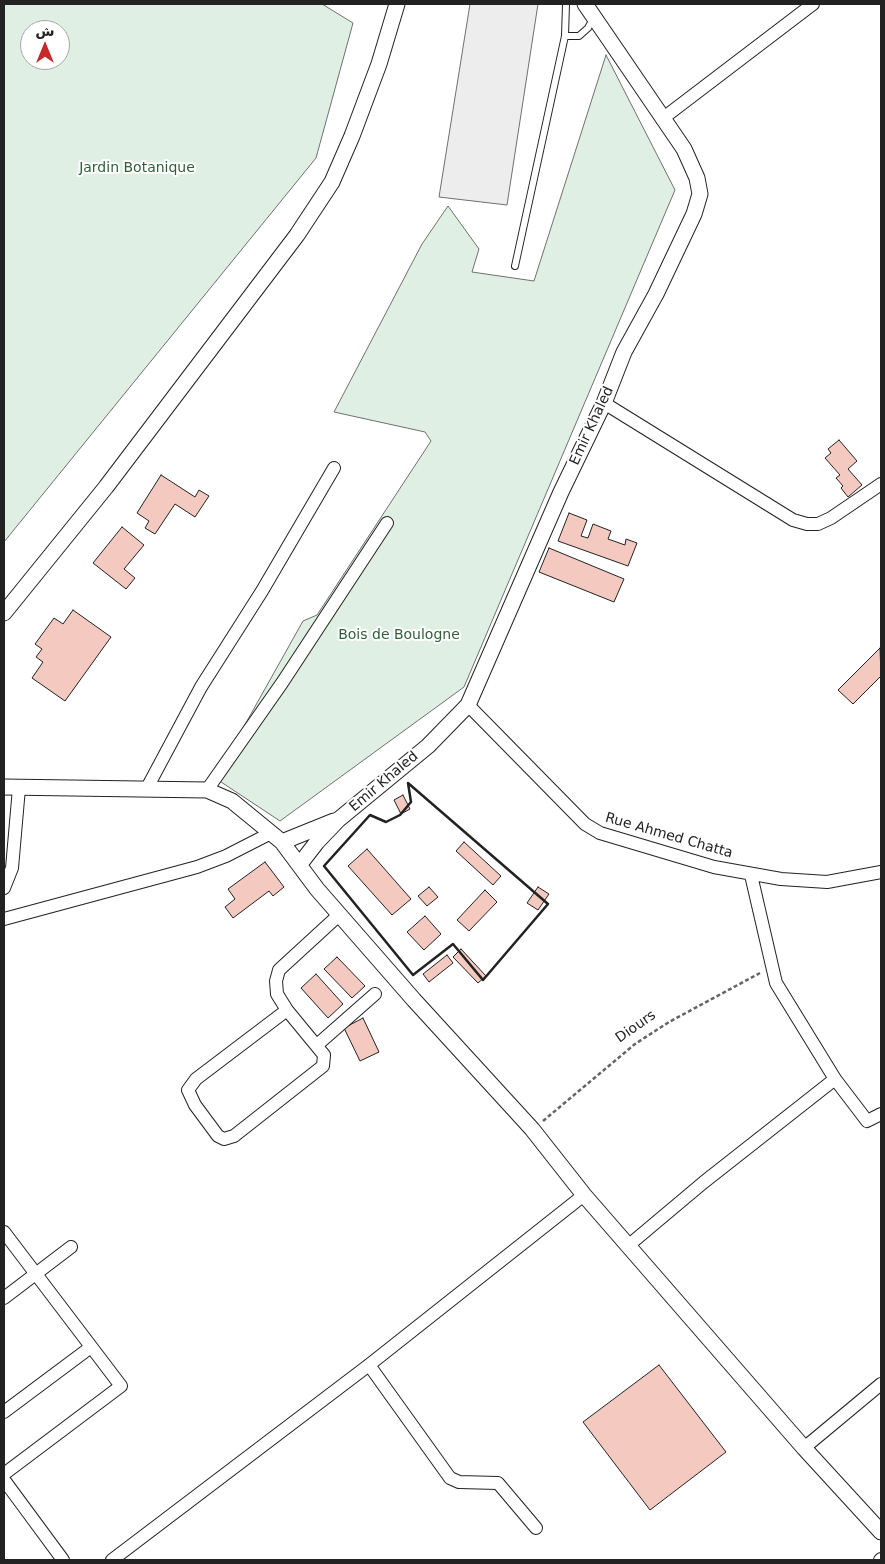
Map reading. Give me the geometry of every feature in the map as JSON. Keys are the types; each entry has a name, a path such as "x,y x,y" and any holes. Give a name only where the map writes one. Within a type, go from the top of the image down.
{"street":[{"path":"4,613 106,487 297,235 332,182 379,64 397,4"},
{"name":"Emir Khaled","path":"338,820 428,746 468,705 561,492 604,403 624,352 656,294 694,214 700,194 697,178 684,149 662,119 614,42 585,4"},
{"path":"662,119 813,4"},
{"path":"604,403 793,520 807,524 818,524 831,518 881,484"},
{"path":"147,788 201,687 262,591 334,468"},
{"path":"206,790 287,675 386,523"},
{"name":"Rue Ahmed Chatta","path":"468,705 585,824 600,834 688,860 750,875 827,882 881,872"},
{"path":"4,888 12,868 11,787 206,790 232,801 276,838 300,864 317,889 414,1000 532,1130 584,1195 804,1448 881,1532"},
{"path":"4,919 196,867 276,838 338,820"},
{"path":"300,864 317,842 338,820"},
{"path":"750,875 771,969 776,983 835,1079 867,1121 881,1114"},
{"path":"287,1010 196,1079 188,1090 195,1105 218,1136 224,1138 234,1136 323,1066 324,1055 287,1010 277,994 276,981 279,970 340,914"},
{"path":"317,1045 375,994"},
{"path":"629,1245 704,1182 835,1079"},
{"path":"112,1560 369,1364 584,1195"},
{"path":"4,1232 121,1386 4,1474"},
{"path":"4,1298 71,1247"},
{"path":"4,1412 91,1347"},
{"path":"369,1364 450,1478 459,1482 498,1483 536,1528"},
{"path":"804,1448 881,1384"},
{"path":"4,1480 62,1560"}],"lane":[{"path":"515,266 565,36 566,4"},
{"path":"565,36 579,36 588,28 594,17"}],"path":[{"name":"Diours","path":"532,1130 554,1114 635,1044 751,978 771,969"}],"green space":[{"name":"Jardin Botanique","path":"4,4 322,4 353,23 316,158 4,542"},
{"name":"Bois de Boulogne","path":"606,55 675,190 464,687 280,821 215,778 303,621 317,615 431,441 425,432 334,412 422,244 448,206 479,249 472,272 534,281"}],"shaded area":[{"path":"470,4 538,4 507,205 439,197"}],"building":[{"path":"839,440 857,461 848,469 862,485 848,497 841,488 843,486 836,478 840,475 825,458 831,453 828,449"},
{"path":"161,475 195,497 199,490 209,496 195,517 175,504 155,534 145,528 149,521 137,513"},
{"path":"569,513 587,520 581,536 588,538 593,524 611,531 608,539 625,545 626,539 637,543 628,566 558,541"},
{"path":"122,527 144,545 124,569 135,578 126,589 93,563"},
{"path":"549,548 624,579 614,602 539,572"},
{"path":"73,610 111,637 65,701 32,678 43,662 36,657 42,649 35,644 54,618 63,624"},
{"path":"880,648 881,676 853,704 838,690"},
{"path":"403,795 410,809 401,814 394,800"},
{"path":"464,842 501,876 493,885 456,851"},
{"path":"367,849 411,899 392,915 348,866"},
{"path":"265,862 284,887 273,896 269,891 233,918 225,907 235,899 228,889"},
{"path":"429,887 438,897 427,906 418,896"},
{"path":"538,887 549,894 538,910 527,903"},
{"path":"485,890 497,902 469,931 457,920"},
{"path":"425,916 441,934 424,950 407,932"},
{"path":"461,949 486,976 478,983 453,957"},
{"path":"447,955 453,963 429,982 423,974"},
{"path":"337,957 365,986 352,998 324,969"},
{"path":"316,974 343,1004 328,1018 301,988"},
{"path":"363,1018 379,1052 360,1061 344,1028"},
{"path":"659,1365 726,1452 650,1510 583,1422"}],"wall":[{"path":"408,783 548,904 483,980 453,944 413,975 324,866 370,815 386,822 400,815 411,802 408,783"}]}
